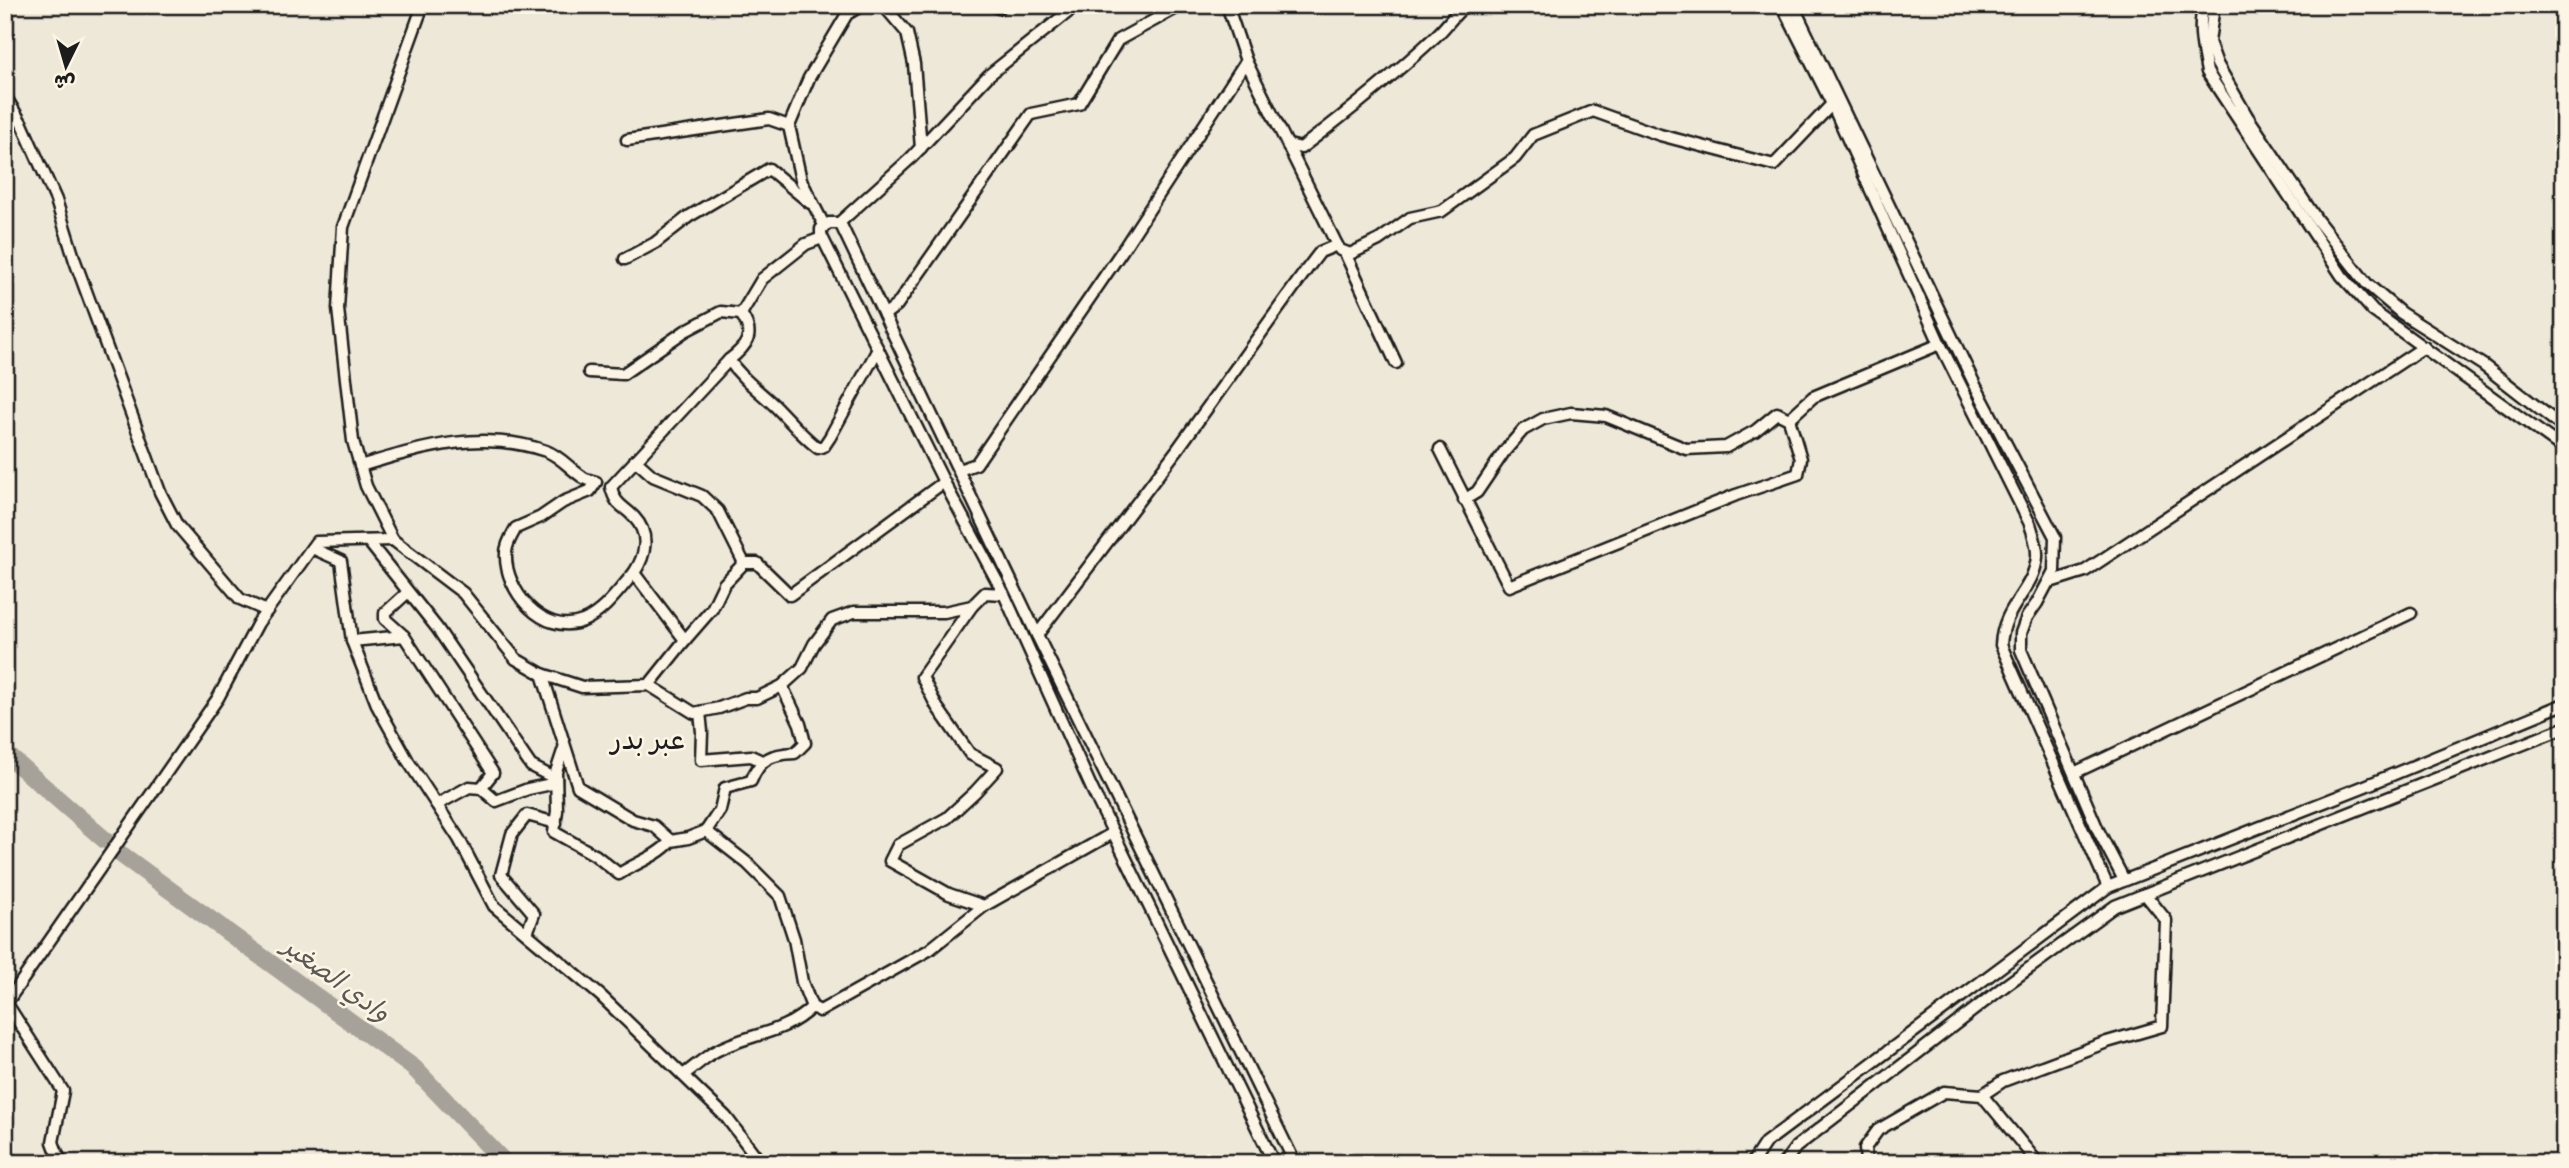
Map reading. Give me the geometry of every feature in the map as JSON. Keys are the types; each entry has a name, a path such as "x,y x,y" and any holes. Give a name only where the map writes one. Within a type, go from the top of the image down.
{"street":[{"path":"423,5 343,227 338,309 353,441 366,485 393,540 463,593 516,659 542,674 582,687 649,685 694,713 719,708 746,698 757,698 782,686 802,668 814,644 832,620 854,612 944,612 972,606"},
{"path":"824,225 801,180 789,126 810,78 847,14 862,5"},
{"path":"993,5 999,9 1001,5"},
{"path":"839,223 920,148 989,75 1077,5"},
{"path":"884,315 897,305 1031,114 1079,104 1118,40 1182,5"},
{"path":"1227,5 1246,61 1396,363"},
{"path":"1289,145 1301,148 1333,124 1438,34 1456,12 1466,5"},
{"path":"1782,5 1832,104 1940,344 2030,524 2037,556 2032,575 2008,612 2002,628 2001,645 2108,887"},
{"path":"1793,5 1975,385 2055,537 2054,571 2050,582 2027,617 2021,633 2021,650 2098,830 2124,880"},
{"path":"2204,5 2201,13 2201,36 2207,72 2342,276 2373,311 2564,449"},
{"path":"2214,5 2209,42 2217,64 2247,116 2317,220 2367,284 2401,313 2483,365 2564,428"},
{"path":"884,6 907,33 914,64 920,148"},
{"path":"959,470 976,464 1122,251 1246,61"},
{"path":"5,96 23,124 57,200 75,261 160,492 177,525 240,599 267,611"},
{"path":"1037,635 1177,450 1320,252 1341,249 1350,254 1360,251 1410,218 1442,211 1515,158 1533,135 1593,111 1660,135 1774,165 1832,104"},
{"path":"628,140 769,120 789,126"},
{"path":"625,259 655,243 688,217 769,169 816,208"},
{"path":"839,223 1295,1163"},
{"path":"839,223 824,225 821,229 822,237 1003,594 1113,833 1273,1163"},
{"path":"741,314 762,279 806,244 822,237"},
{"path":"360,466 440,444 478,439 512,443 549,452 581,476 596,482 596,486 590,491 562,502 541,517 516,528 506,553 513,585 533,613 552,623 581,622 605,606 643,559 645,536 636,518 614,501 611,487 729,360 742,350 749,334 748,323 741,314 721,312 685,331 623,374 589,372"},
{"path":"1789,419 1813,397 1940,344"},
{"path":"2050,582 2085,571 2424,347"},
{"path":"729,360 740,377 818,447 824,446 830,438 878,349"},
{"path":"1440,449 1464,500 1482,530 1508,586 1736,495 1798,474 1801,459 1789,419 1777,413 1755,431 1726,447 1686,449 1606,416 1571,412 1543,419 1523,429 1478,492 1464,500"},
{"path":"635,460 653,476 702,496 718,511 744,563"},
{"path":"649,685 712,609 724,584 744,563 757,563 790,595 944,482"},
{"path":"61,1163 53,1142 63,1091 6,1003 218,698 267,611 316,542 393,540"},
{"path":"368,541 437,628 531,766 556,781"},
{"path":"312,548 341,561 352,641 382,716 459,839 494,906 601,996 726,1117 761,1163"},
{"path":"634,573 685,640"},
{"path":"407,593 384,613 385,619 404,636 493,773 481,788"},
{"path":"984,906 949,894 890,861 898,845 947,818 997,768 970,754 937,707 922,677 972,606 985,593 1003,594"},
{"path":"2074,773 2411,613"},
{"path":"352,641 404,636"},
{"path":"542,674 578,786 633,820 654,826 671,841"},
{"path":"564,748 556,772 554,832 586,849 619,874 663,850 671,841 706,831 720,810 725,788 751,781 762,761 780,754 795,753 805,743 800,724 782,686"},
{"path":"1752,1163 1765,1143 2108,887 2564,704"},
{"path":"700,712 701,760 751,756 762,761"},
{"path":"1784,1163 1796,1147 2006,985 2115,906 2564,728"},
{"path":"438,804 469,787 481,788 496,801 556,781"},
{"path":"527,933 534,914 501,875 512,834 527,814 555,823"},
{"path":"706,831 747,863 780,896 794,939 802,982 812,1007 820,1011 929,950 984,906 1113,833"},
{"path":"1866,1163 1865,1148 1878,1130 1944,1092 1982,1095 2003,1081 2091,1048 2162,1026 2166,920 2145,894"},
{"path":"683,1075 714,1052 799,1020 812,1007"},
{"path":"1982,1095 2038,1163"}],"waterway":[{"path":"2555,430 2564,435"},
{"name":"وادي الصغير","path":"5,753 105,840"},
{"name":"وادي الصغير","path":"122,855 414,1068 505,1163"}],"district":[{"name":"عبر بدر","path":"648,739"}]}
